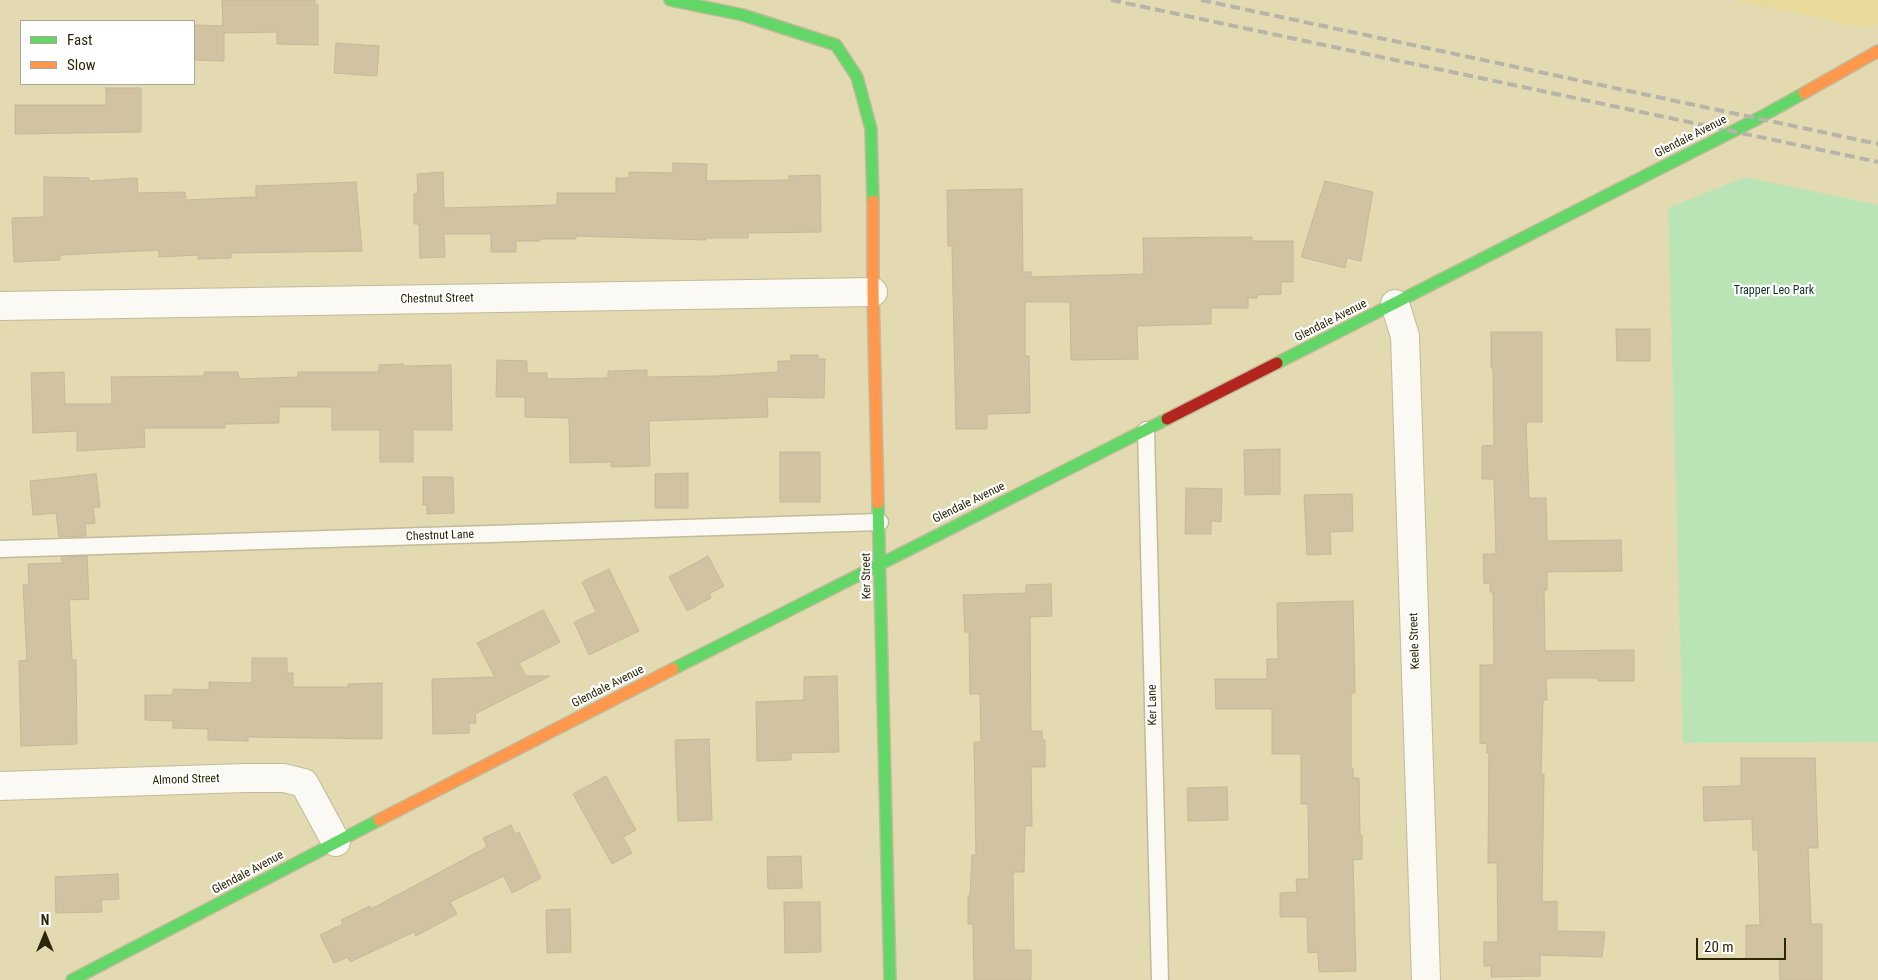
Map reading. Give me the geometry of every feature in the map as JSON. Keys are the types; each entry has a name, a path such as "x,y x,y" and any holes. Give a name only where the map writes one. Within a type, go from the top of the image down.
{"main road":[{"name":"Ker Street","path":"670,0 743,14 836,45 857,77 871,129 873,292 890,980"},
{"name":"Glendale Avenue","path":"72,980 881,562 1146,430 1759,118 1878,51"}],"street":[{"name":"Chestnut Street","path":"0,306 873,292"},
{"name":"Keele Street","path":"1395,304 1405,336 1426,980"},
{"name":"Almond Street","path":"0,786 284,778 304,783 336,842"}],"lane":[{"name":"Ker Lane","path":"1146,430 1160,980"},
{"name":"Chestnut Lane","path":"0,549 880,522"}],"shaded area":[{"path":"1734,0 1878,0 1878,23 1866,28"}],"green space":[{"name":"Trapper Leo Park","path":"1745,177 1878,205 1878,742 1683,743 1668,208"}],"building":[{"path":"222,0 315,0 315,5 318,5 318,45 277,44 277,32 224,33 224,61 195,60 195,25 223,26"},
{"path":"336,43 379,46 377,76 334,73"},
{"path":"106,88 141,88 141,132 15,134 15,105 106,105"},
{"path":"673,163 707,164 706,181 789,180 789,176 820,175 821,232 748,233 748,238 706,238 706,240 576,236 576,239 516,241 516,252 491,252 491,234 444,234 445,257 420,258 419,224 414,224 414,194 418,194 417,174 443,172 444,208 557,205 557,193 616,193 616,178 629,178 629,172 673,173"},
{"path":"44,177 89,178 89,181 137,178 138,193 185,192 186,200 256,197 256,186 356,182 362,251 231,253 231,258 198,259 198,255 159,257 159,250 60,255 60,260 14,262 12,218 44,217"},
{"path":"1325,181 1373,192 1361,261 1347,258 1345,268 1301,257"},
{"path":"1022,189 1023,272 1031,272 1031,277 1144,274 1143,238 1252,237 1252,241 1293,241 1293,282 1281,282 1281,294 1257,295 1257,298 1248,298 1248,308 1211,308 1211,324 1137,326 1138,359 1071,360 1070,302 1025,302 1025,356 1029,356 1030,413 987,414 987,429 956,429 952,246 948,246 947,190"},
{"path":"1616,329 1650,329 1650,361 1617,361"},
{"path":"1491,332 1542,332 1542,422 1526,422 1529,498 1546,498 1547,541 1621,540 1622,571 1547,572 1547,590 1544,590 1545,651 1634,650 1634,681 1598,681 1598,678 1546,678 1547,700 1543,700 1541,774 1544,774 1542,902 1557,901 1557,931 1605,932 1602,957 1540,955 1540,976 1491,977 1491,966 1484,966 1484,942 1498,942 1497,863 1488,863 1489,753 1487,753 1487,744 1480,743 1480,665 1494,665 1493,592 1490,592 1490,583 1484,584 1483,554 1496,554 1494,479 1482,479 1482,446 1494,445"},
{"path":"791,355 818,355 818,359 825,359 824,398 767,397 768,417 649,421 650,466 611,467 611,462 570,463 569,418 525,417 525,397 496,397 497,360 527,361 527,373 547,373 547,379 608,378 608,371 647,370 647,377 716,376 778,372 778,361 791,361"},
{"path":"403,364 403,366 451,365 452,430 413,430 413,462 380,462 380,430 332,430 332,407 279,407 279,423 225,424 225,428 144,428 145,447 77,451 77,431 33,433 31,373 64,372 65,404 112,404 111,377 204,376 204,372 238,372 239,379 298,377 298,372 379,372 379,365"},
{"path":"1280,449 1280,494 1245,495 1244,450"},
{"path":"780,452 820,452 820,502 780,502"},
{"path":"688,473 688,508 655,508 655,474"},
{"path":"96,474 100,507 93,507 95,523 85,524 86,536 59,537 56,513 33,515 30,481"},
{"path":"423,477 453,477 454,513 427,514 427,505 423,505"},
{"path":"1186,488 1222,489 1221,522 1211,521 1211,534 1185,534"},
{"path":"1352,494 1353,531 1330,532 1331,554 1307,555 1304,495"},
{"path":"87,556 89,599 69,600 72,660 76,660 77,744 21,746 19,661 27,660 23,585 29,585 28,564 62,563 61,557"},
{"path":"708,556 724,586 709,594 711,598 687,611 669,577"},
{"path":"609,569 639,631 589,655 574,622 596,612 582,582"},
{"path":"1051,584 1052,616 1030,617 1031,731 1042,731 1042,740 1045,740 1045,767 1031,767 1032,826 1025,826 1024,872 1013,872 1014,950 1031,950 1031,980 974,980 973,924 968,924 968,896 970,896 972,855 976,855 974,742 981,742 980,694 970,694 969,632 965,632 963,595 1026,593 1026,585"},
{"path":"1353,601 1355,693 1351,693 1351,768 1353,768 1353,778 1359,778 1360,835 1362,835 1362,859 1353,860 1356,971 1319,972 1318,952 1308,953 1307,917 1280,917 1280,893 1297,892 1296,879 1309,879 1308,804 1301,804 1301,754 1272,754 1272,709 1216,709 1215,679 1267,679 1267,659 1278,659 1277,603"},
{"path":"543,610 560,642 519,663 526,676 550,676 475,714 476,723 469,723 469,733 433,734 432,679 495,677 477,643"},
{"path":"252,658 287,658 287,673 293,673 293,687 348,687 348,684 382,683 382,739 248,737 248,741 208,740 208,729 173,728 173,721 145,720 145,695 173,695 173,689 209,690 209,682 252,683"},
{"path":"837,676 839,752 791,753 791,760 757,761 756,702 804,700 804,677"},
{"path":"709,739 712,820 678,821 675,740"},
{"path":"1741,758 1815,758 1818,848 1808,848 1811,924 1822,924 1822,980 1780,980 1779,958 1746,959 1746,925 1760,925 1758,850 1753,850 1752,819 1704,821 1703,787 1741,786"},
{"path":"606,776 636,830 623,837 632,853 612,864 573,794"},
{"path":"1227,787 1228,820 1188,821 1187,788"},
{"path":"511,825 515,834 519,832 541,878 512,893 504,876 450,902 457,914 416,936 414,932 350,962 348,957 334,963 320,935 343,924 341,920 370,906 371,909 487,847 483,838"},
{"path":"801,856 802,888 768,889 767,857"},
{"path":"118,874 119,899 101,900 102,912 56,913 55,877"},
{"path":"784,902 820,902 821,952 785,953"},
{"path":"570,909 571,952 547,953 546,910"}],"railway":[{"path":"1111,0 1878,162"},
{"path":"1201,0 1878,144"}],"traffic: fast":[{"path":"670,0 743,15 836,45 857,77 871,129 873,201"},
{"path":"1277,363 1759,118 1804,93"},
{"path":"673,669 1167,419"},
{"path":"878,503 890,980"},
{"path":"72,980 379,820"}],"traffic: slow":[{"path":"1804,93 1878,51"},
{"path":"873,201 873,292 878,503"},
{"path":"379,820 673,669"}],"traffic: jam":[{"path":"1167,419 1277,363"}]}
